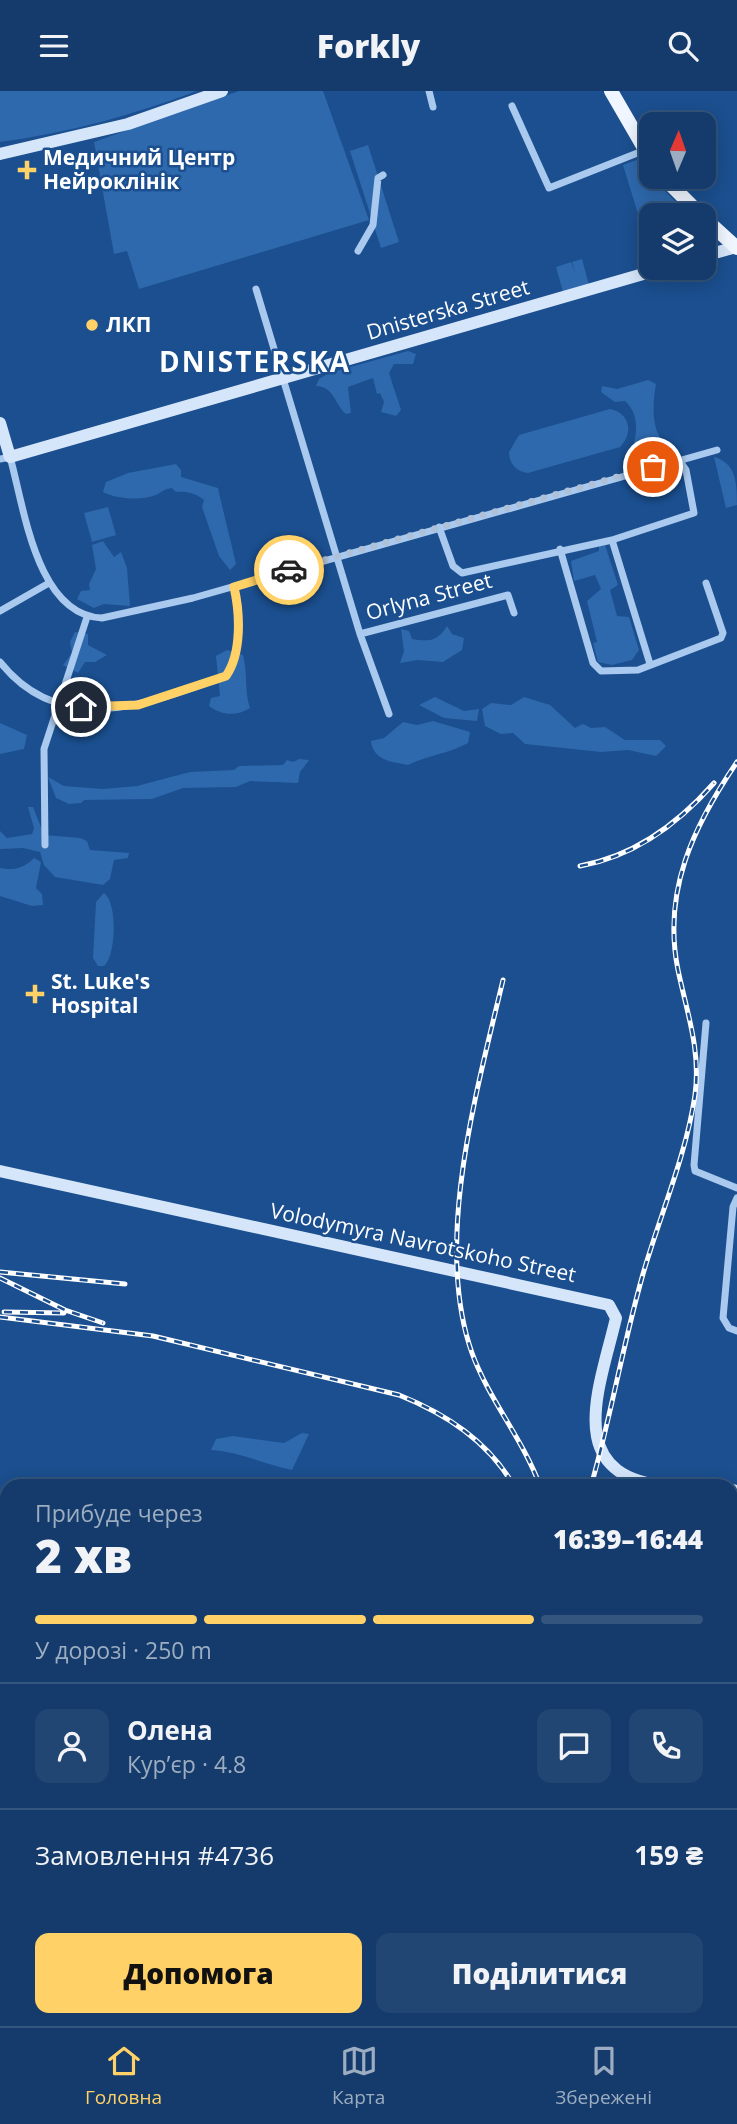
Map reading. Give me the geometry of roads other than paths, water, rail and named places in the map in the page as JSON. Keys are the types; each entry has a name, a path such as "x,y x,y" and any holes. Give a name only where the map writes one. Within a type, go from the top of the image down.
{"main road":[{"path":"611,91 639,139"},
{"path":"675,189 689,203"},
{"path":"716,229 736,247"}],"street":[{"path":"0,154 128,124 222,91"},
{"path":"429,91 433,107"},
{"path":"512,106 548,188 639,158"},
{"path":"358,251 373,225 378,178 383,175"},
{"path":"716,253 736,247"},
{"name":"Dnisterska Street","path":"5,458 639,275"},
{"path":"256,289 360,634 389,714"},
{"path":"0,423 5,458 49,583 68,604 87,617 102,618 234,587 717,450"},
{"path":"439,527 453,566 462,573 560,549 611,540 694,513 686,470 679,460"},
{"path":"611,540 650,664"},
{"path":"560,549 593,663 607,672 638,670 722,636 706,583"},
{"path":"0,611 49,583"},
{"path":"0,662 18,684 58,703 97,709 138,705 226,676 235,659 238,605 234,587"},
{"name":"Orlyna Street","path":"360,634 508,595 514,613"},
{"path":"45,845 44,749 87,617"},
{"path":"706,1023 695,1171 737,1188"},
{"name":"Volodymyra Navrotskoho Street","path":"0,1171 609,1305 616,1318 598,1398 595,1434 616,1469 639,1479"},
{"path":"737,1198 733,1207 723,1318 729,1328 737,1331"}],"railway":[{"path":"593,1479 636,1300 679,1163 695,1095 695,1047 674,941 678,886 695,835 737,762"},
{"path":"580,866 619,855 654,836 686,812 714,783"},
{"path":"503,980 471,1117 458,1216 457,1264 461,1310 472,1353 487,1387 525,1452 537,1479"},
{"path":"0,1272 125,1284"},
{"path":"0,1278 65,1310 103,1323"},
{"path":"4,1312 64,1313"},
{"path":"0,1317 153,1336 399,1395 449,1420 479,1442 510,1479"}],"place":[{"name":"Медичний Центр Нейроклінік","path":"27,170"},
{"name":"ЛКП","path":"92,325"},
{"name":"St. Luke's Hospital","path":"35,994"}],"district":[{"name":"DNISTERSKA","path":"255,362"}]}
